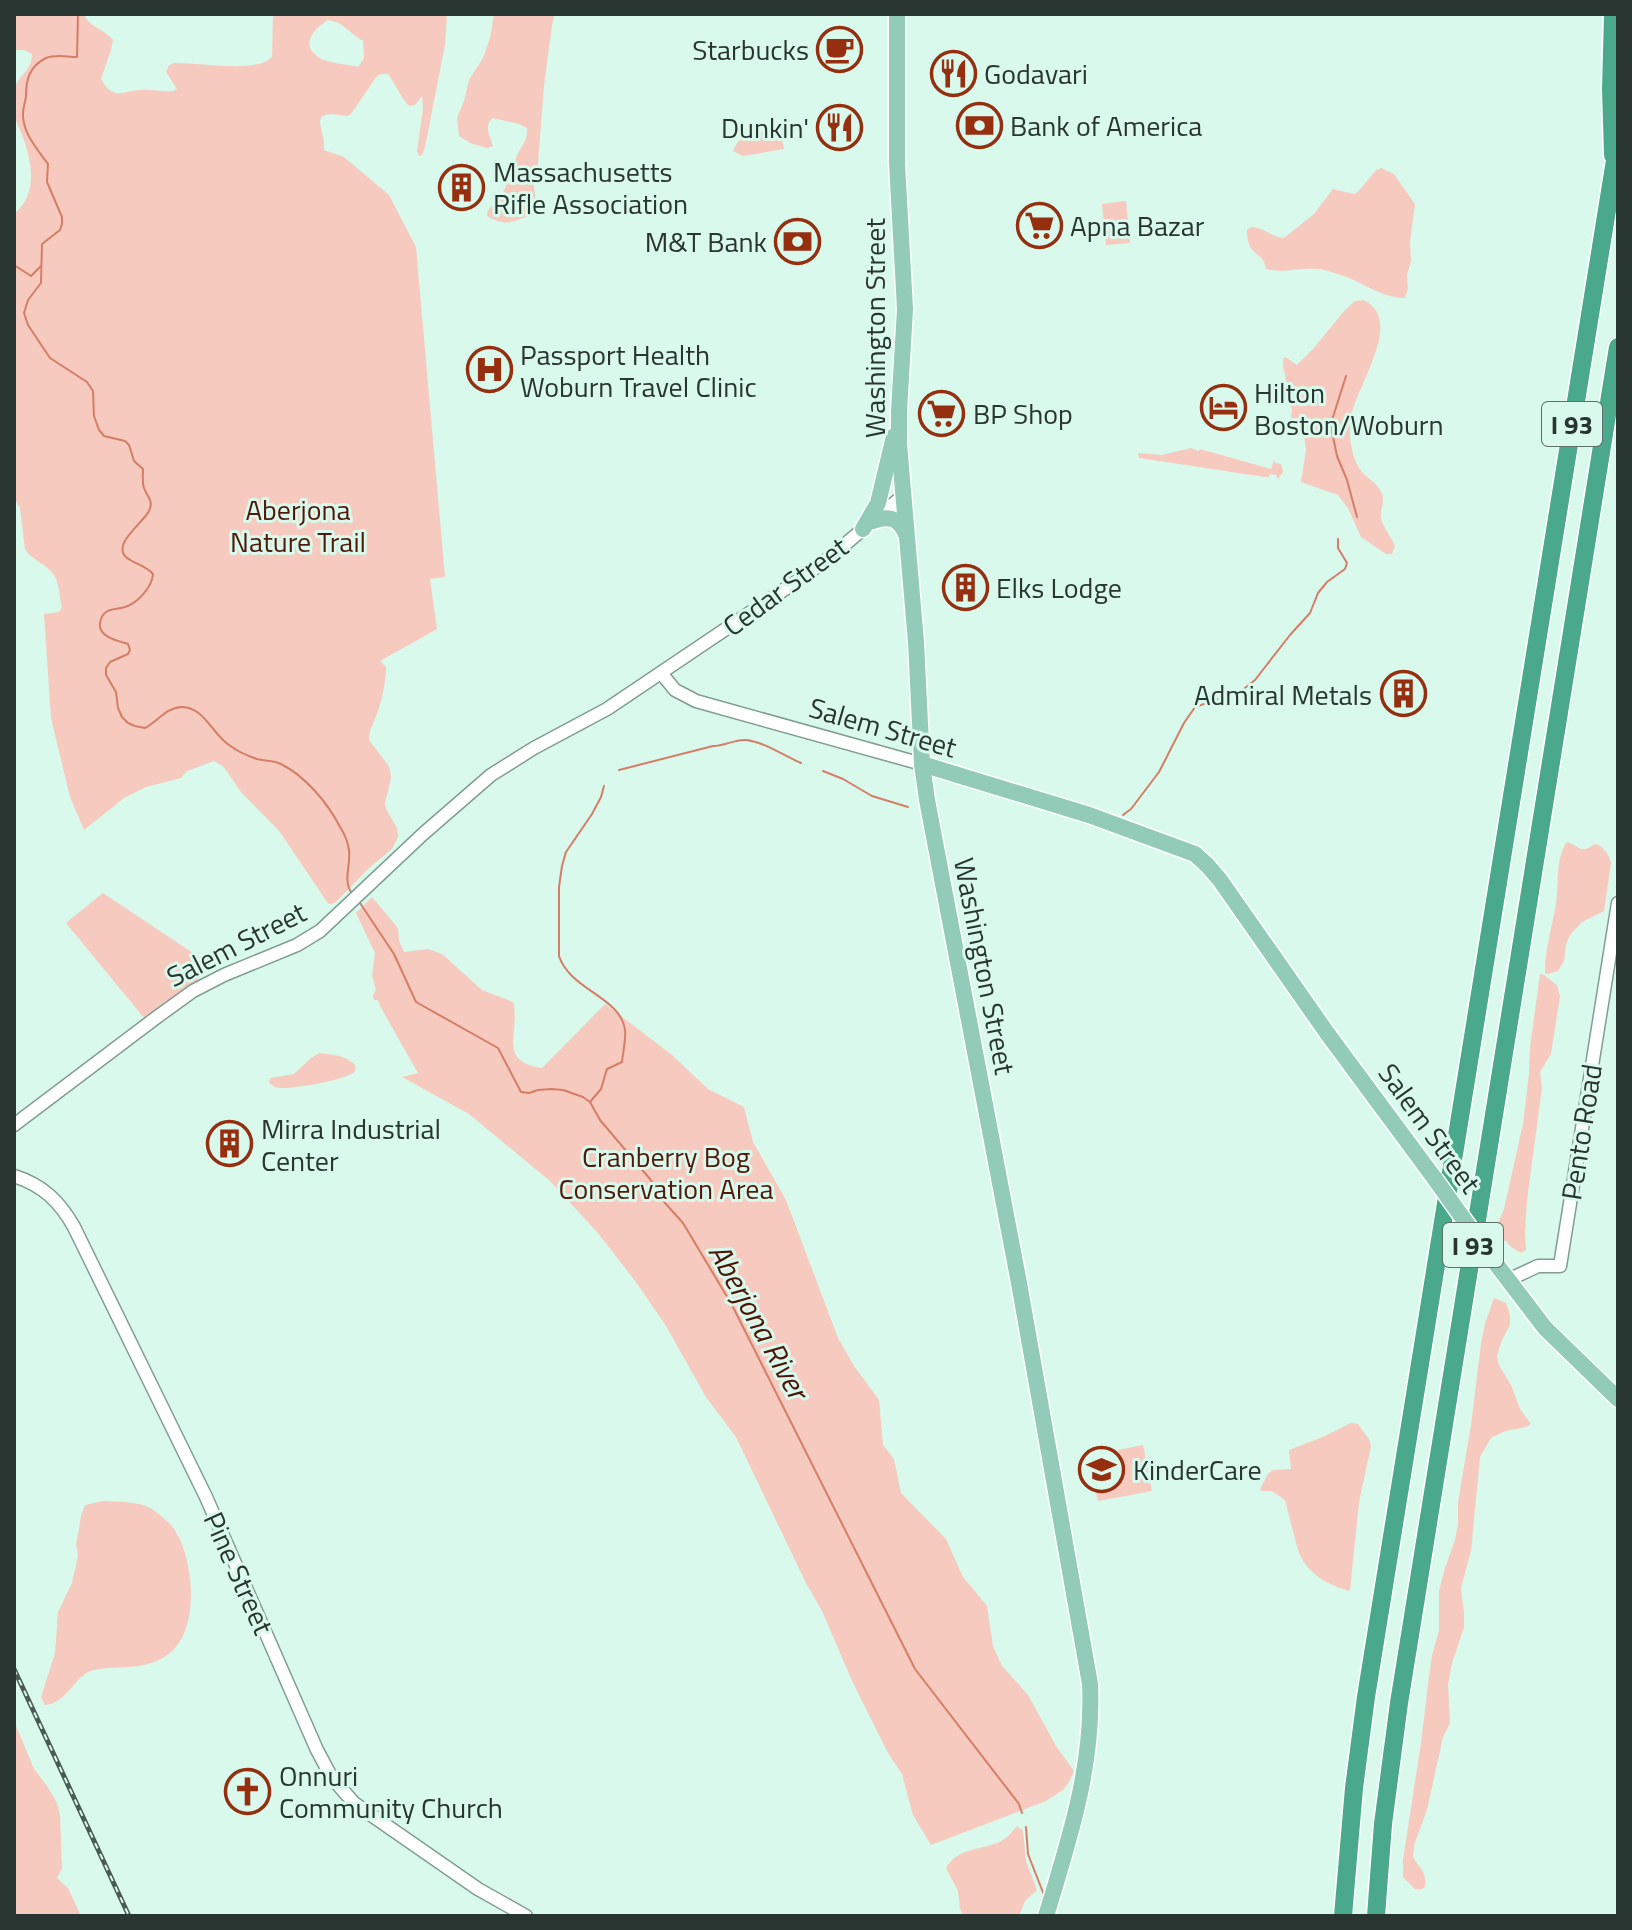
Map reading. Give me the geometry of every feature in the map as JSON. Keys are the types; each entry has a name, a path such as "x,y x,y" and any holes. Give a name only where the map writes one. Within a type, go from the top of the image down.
{"highway":[{"path":"1613,14 1611,89 1614,168"},
{"name":"I 93","path":"1343,1916 1352,1803 1364,1713 1618,142"},
{"name":"I 93","path":"1376,1916 1385,1809 1403,1673 1618,347"}],"main road":[{"name":"Washington Street","path":"897,14 897,163 905,309 899,444 917,653 922,764 1090,1684 1090,1732 1085,1772 1046,1916"},
{"path":"868,525 881,492 899,411"},
{"path":"868,525 885,517 891,518 901,524 906,534"},
{"name":"Salem Street","path":"922,764 1093,816 1176,845 1200,857 1220,880 1327,1033 1508,1280 1552,1335 1618,1399"}],"street":[{"name":"Cedar Street","path":"661,673 816,568 904,495"},
{"name":"Salem Street","path":"14,1125 175,1003 210,982 313,936 326,927 487,778 527,752 600,713 661,673 675,690 696,701 922,764"},
{"name":"Pento Road","path":"1508,1280 1538,1266 1560,1266 1618,903"},
{"name":"Pine Street","path":"14,1176 33,1183 51,1196 74,1227 178,1436 332,1778 350,1800 378,1821 478,1889 526,1916"}],"green space":[{"name":"Aberjona Nature Trail","path":"14,14 84,14 89,22 113,40 101,79 105,86 119,93 173,91 177,89 166,72 169,65 174,63 240,66 254,65 272,57 273,14 447,14 445,45 422,155 419,156 417,152 422,96 415,105 409,106 388,74 377,76 351,114 326,115 321,117 320,122 324,150 344,157 389,195 416,247 445,577 430,579 437,629 380,661 386,667 384,685 369,740 390,770 385,803 398,837 392,849 335,903 327,902 280,832 241,792 223,766 214,761 187,771 181,778 146,787 124,798 84,830 70,797 51,718 44,614 59,612 62,607 56,579 51,571 25,549 20,508 14,498 14,214 26,199 31,172 28,152 14,113 14,93 32,54 14,50","holes":["328,20 339,23 363,40 364,58 358,67 324,60 312,51 310,40 316,29"]},
{"path":"494,14 555,14 544,86 538,163 533,180 536,200 534,214 506,222 487,216 490,207 501,196 525,141 527,128 493,118 488,128 493,146 487,148 459,136 457,118 469,80 483,58"},
{"path":"780,131 784,149 743,156 733,151 745,136"},
{"path":"1381,168 1394,174 1415,204 1405,298 1387,295 1323,270 1266,269 1262,259 1250,246 1247,230 1256,227 1284,238 1314,214 1333,189 1354,194"},
{"path":"1126,201 1130,243 1106,245 1102,204"},
{"path":"1363,300 1375,309 1380,322 1379,337 1351,417 1350,438 1361,471 1382,494 1381,518 1395,546 1392,554 1386,554 1361,537 1348,508 1338,495 1301,482 1306,450 1304,436 1290,427 1292,410 1283,359 1285,357 1297,365 1345,310 1355,301"},
{"path":"1191,448 1271,469 1274,460 1281,464 1283,472 1278,479 1270,474 1265,477 1139,458 1138,454 1162,455"},
{"path":"1567,842 1581,849 1595,844 1609,857 1611,863 1604,911 1582,922 1570,935 1564,961 1558,971 1547,974 1546,955 1556,904 1559,864"},
{"path":"103,893 211,965 194,984 145,1019 66,923"},
{"name":"Cranberry Bog Conservation Area","path":"372,897 398,928 404,952 428,949 442,954 482,990 513,1002 513,1044 519,1059 542,1068 605,1004 672,1055 708,1089 744,1107 753,1142 786,1200 838,1338 879,1400 883,1445 894,1459 901,1493 946,1539 963,1577 987,1606 993,1646 1002,1666 1028,1695 1056,1746 1074,1771 1063,1790 1046,1801 931,1845 913,1815 902,1774 853,1683 822,1611 736,1437 706,1397 666,1326 636,1282 597,1232 550,1181 469,1114 402,1077 418,1073 378,1000 374,1000 376,990 372,976 375,953 356,913"},
{"path":"1540,974 1557,985 1560,996 1551,1054 1540,1072 1542,1088 1527,1200 1526,1250 1521,1253 1506,1241 1497,1240 1494,1233 1504,1209 1523,1124"},
{"path":"319,1053 347,1059 355,1065 355,1071 342,1078 307,1085 280,1088 269,1083 270,1078 294,1074"},
{"path":"1494,1298 1506,1303 1510,1314 1510,1325 1497,1356 1499,1365 1520,1409 1531,1424 1491,1438 1480,1457 1471,1551 1461,1588 1464,1627 1448,1684 1450,1723 1443,1737 1427,1810 1414,1845 1413,1857 1424,1873 1425,1881 1425,1887 1415,1889 1403,1877 1403,1860 1432,1655 1439,1631 1439,1591 1455,1540 1481,1344"},
{"path":"1351,1423 1358,1424 1371,1446 1359,1502 1350,1591 1326,1581 1306,1565 1298,1550 1285,1500 1272,1491 1260,1489 1273,1470 1291,1469 1289,1450"},
{"path":"1143,1445 1152,1491 1098,1501 1095,1487 1124,1481 1118,1450"},
{"path":"103,1501 147,1506 171,1525 179,1537 189,1571 191,1589 187,1625 181,1640 164,1657 140,1666 90,1671 58,1701 45,1705 41,1697 55,1653 58,1612 72,1583 78,1556 76,1544 81,1516 85,1505"},
{"path":"14,1721 34,1769 57,1803 62,1868 57,1878 68,1888 81,1916 14,1916"},
{"path":"1017,1826 1023,1831 1026,1861 1037,1890 1025,1901 1019,1916 963,1916 958,1891 946,1868 964,1852 1003,1840"}],"waterway":[{"name":"Aberjona River","path":"78,14 77,57 46,58 33,69 27,84 23,120 31,140 48,164 47,182 62,224 60,230 42,244 41,283 28,300 24,313 28,325 50,358 87,382 93,391 94,416 99,430 104,436 125,441 134,461 143,469 143,486 150,507 126,540 123,552 153,574 147,589 135,602 102,616 102,632 128,644 130,650 128,654 110,662 106,675 116,692 122,717 128,723 145,728 172,709 190,708 232,747 257,759 281,764 307,783 329,809 346,838 351,892"},
{"path":"14,265 31,276 41,266"},
{"path":"1346,376 1333,417 1332,432 1357,517"},
{"path":"1123,815 1159,772 1195,707 1240,692 1255,680 1310,613 1318,593 1345,569 1347,563 1338,548 1338,539"},
{"path":"619,770 742,740 760,743 801,763"},
{"path":"823,771 872,796 908,807"},
{"path":"590,1102 601,1089 607,1069 622,1062 625,1030 615,1009 573,977 559,956 559,887 566,852 592,814 604,786"},
{"name":"Aberjona River","path":"358,900 394,954 416,1002 498,1048 521,1092 563,1090 590,1102 600,1120 683,1223 732,1305 915,1669 1019,1804 1022,1813"},
{"name":"Aberjona River","path":"1026,1827 1028,1854 1044,1895"}],"railway":[{"path":"14,1669 129,1916"}],"place":[{"name":"Starbucks","path":"840,49"},
{"name":"Godavari","path":"953,73"},
{"name":"Bank of America","path":"979,125"},
{"name":"Dunkin'","path":"840,127"},
{"name":"Massachusetts Rifle Association","path":"462,187"},
{"name":"Apna Bazar","path":"1039,225"},
{"name":"M&T Bank","path":"798,241"},
{"name":"Passport Health Woburn Travel Clinic","path":"489,370"},
{"name":"Hilton Boston/Woburn","path":"1223,408"},
{"name":"BP Shop","path":"942,413"},
{"name":"Elks Lodge","path":"965,587"},
{"name":"Admiral Metals","path":"1403,694"},
{"name":"Mirra Industrial Center","path":"230,1144"},
{"name":"KinderCare","path":"1102,1469"},
{"name":"Onnuri Community Church","path":"248,1791"}]}
